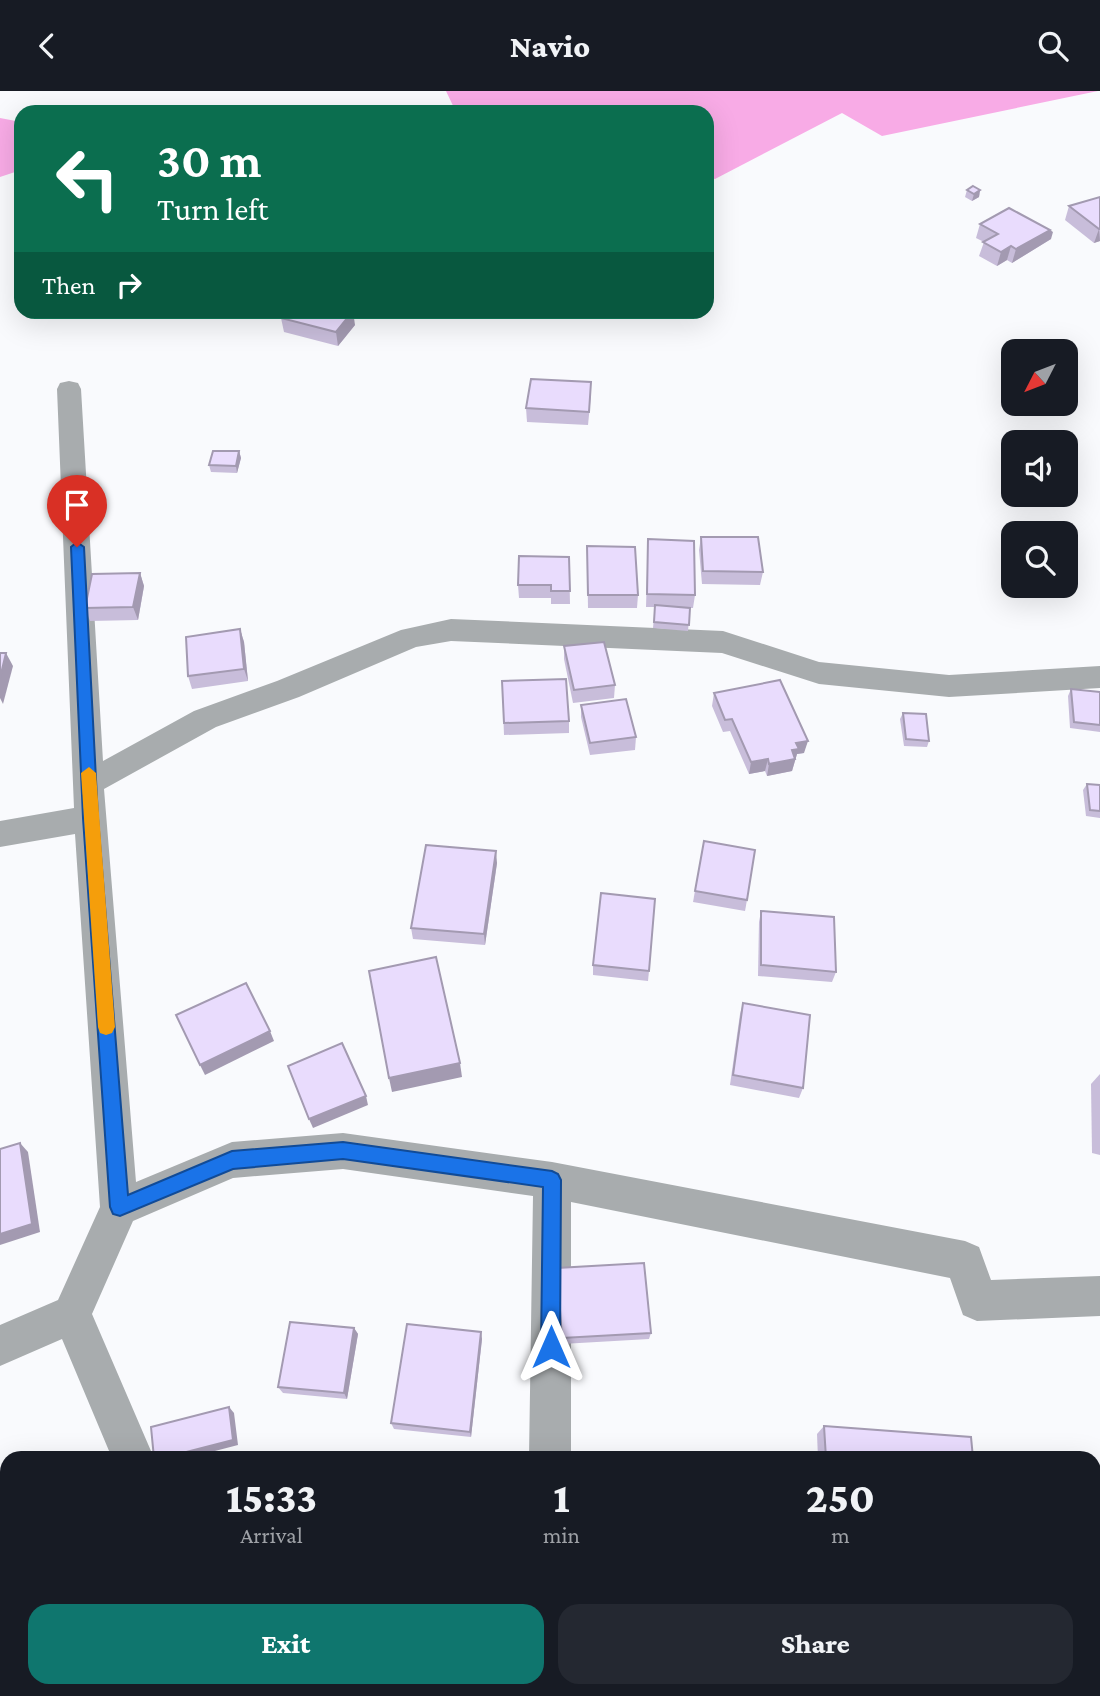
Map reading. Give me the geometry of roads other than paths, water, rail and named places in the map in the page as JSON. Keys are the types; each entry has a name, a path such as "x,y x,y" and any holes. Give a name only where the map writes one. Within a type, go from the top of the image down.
{"street":[{"path":"0,1346 72,1314 120,1207 90,818 69,389"},
{"path":"89,783 205,719 288,689 411,637 451,629 723,642 819,673 949,686 1100,677"},
{"path":"0,834 90,818"},
{"path":"120,1207 232,1160 343,1151 552,1180 965,1262 977,1301 1100,1296"},
{"path":"550,1451 552,1180"},
{"path":"72,1314 130,1451"}]}
